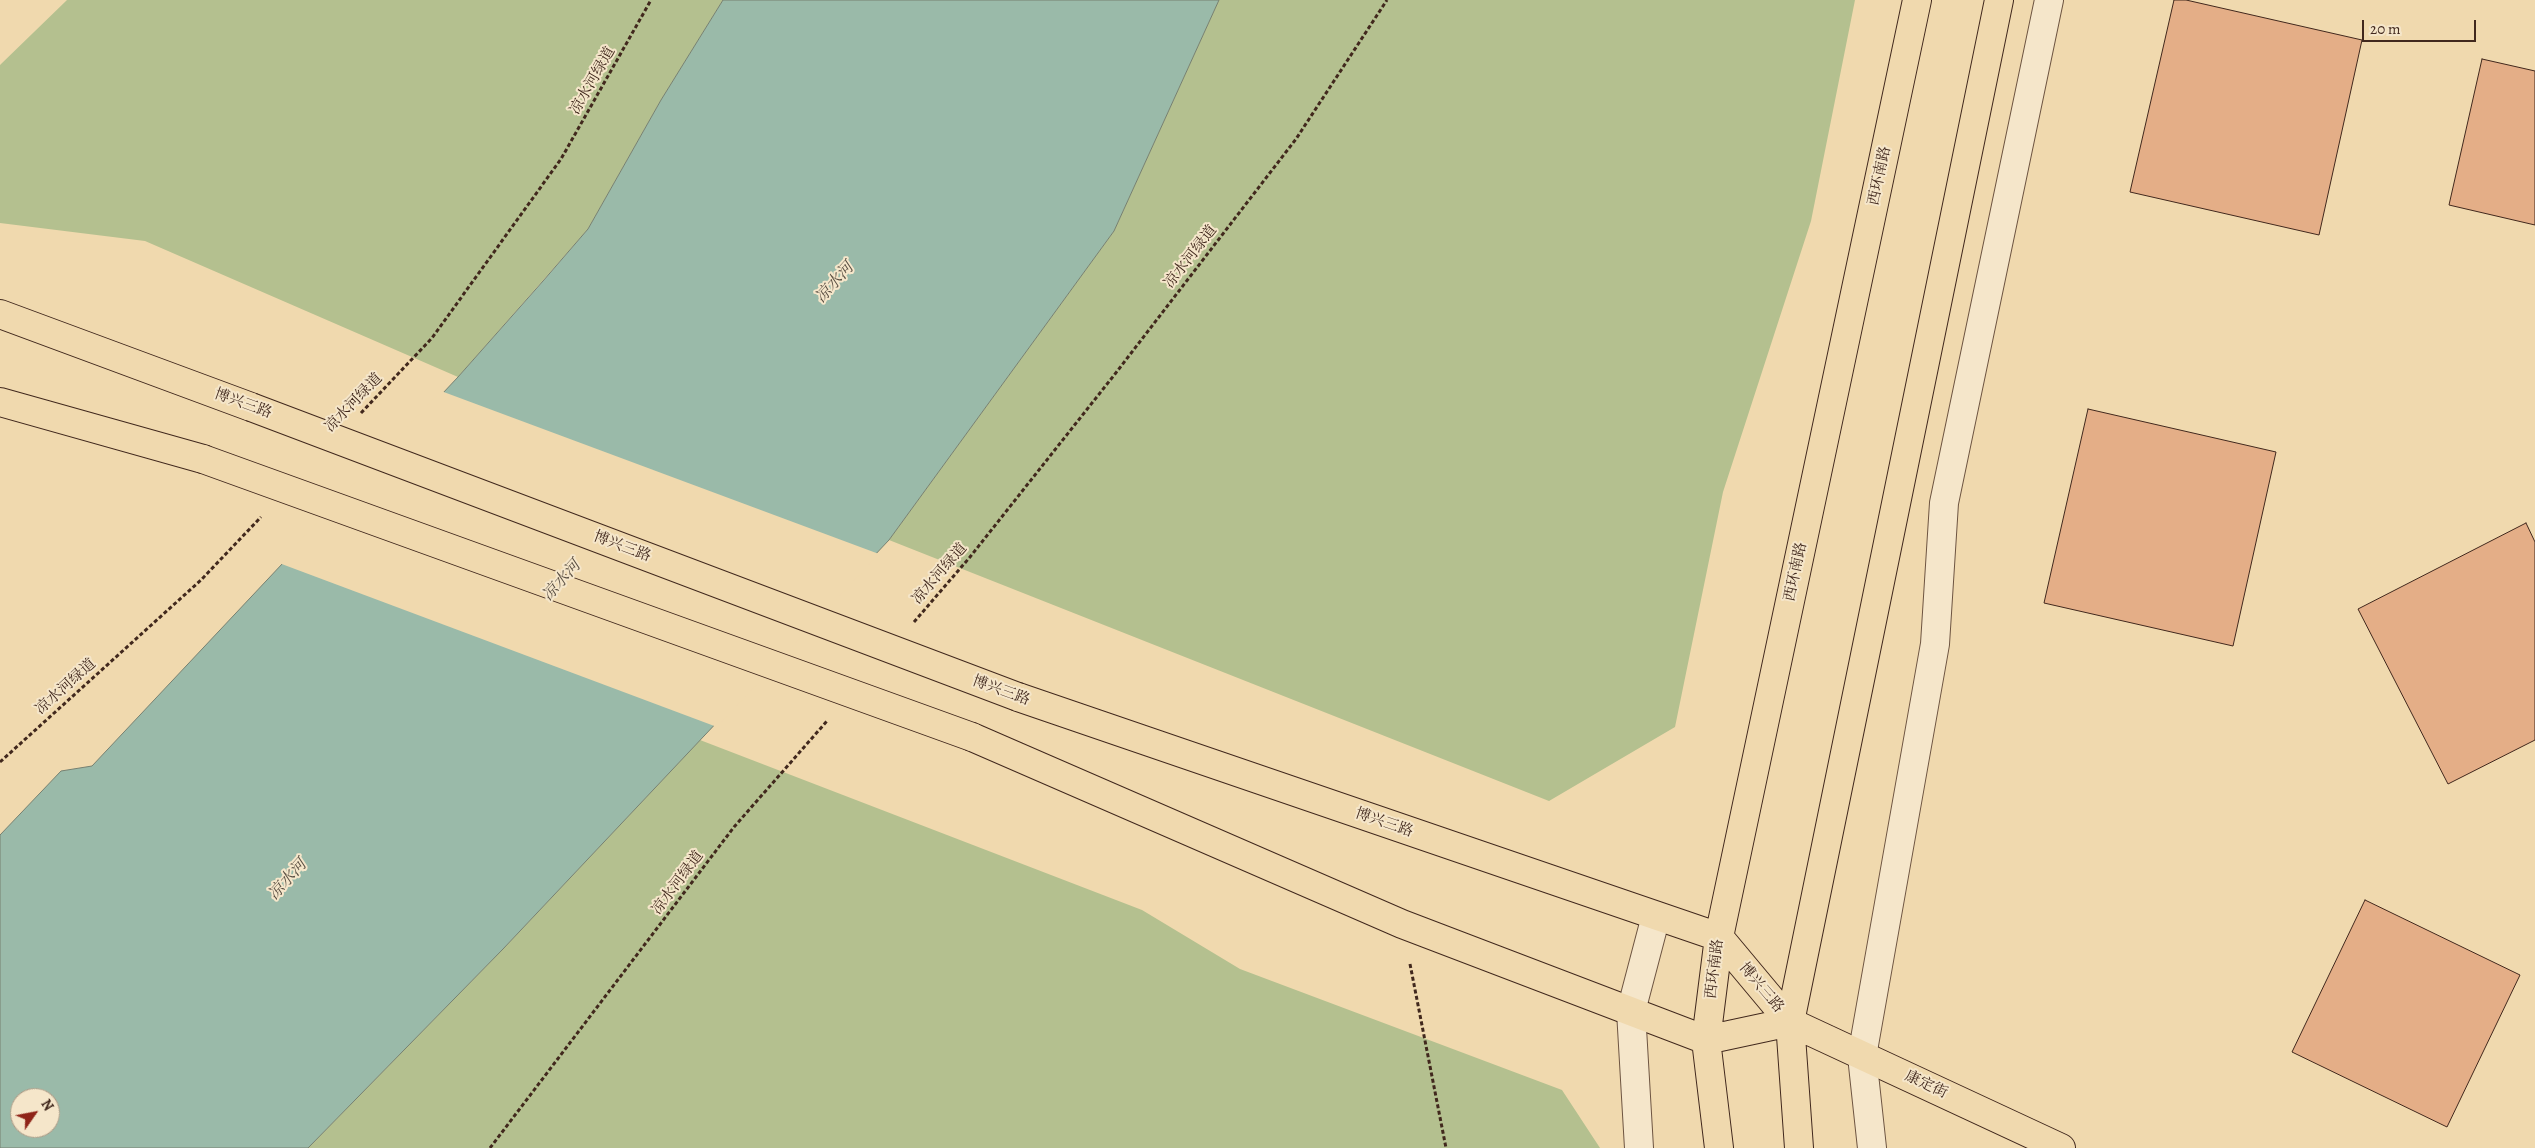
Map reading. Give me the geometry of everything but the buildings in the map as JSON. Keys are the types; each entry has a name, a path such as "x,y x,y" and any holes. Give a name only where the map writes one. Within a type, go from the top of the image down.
{"main road":[{"name":"西环南路","path":"1719,1148 1706,1040 1718,937 1917,0"},
{"path":"1799,1148 1790,1022 1999,0"},
{"name":"博兴三路","path":"0,314 251,407 1018,698 1718,937 1790,1022 1706,1040"},
{"path":"0,402 203,459 972,737 1402,924 1706,1040"},
{"name":"康定街","path":"1790,1022 2061,1148"}],"street":[{"path":"1872,1148 1862,1056 1935,644 1944,503 2049,0"},
{"path":"1639,1148 1631,1011 1656,916"}],"path":[{"name":"凉水河绿道","path":"357,416 432,338 561,159 651,0"},
{"name":"凉水河绿道","path":"911,625 970,557 1284,154 1387,0"},
{"name":"凉水河绿道","path":"0,762 201,580 262,516"},
{"name":"凉水河绿道","path":"490,1148 734,827 832,715"},
{"path":"1402,924 1446,1148"}],"green space":[{"path":"67,0 723,0 661,100 588,229 458,377 145,241 0,223 0,65"},
{"path":"1219,0 1855,0 1811,221 1723,492 1675,727 1549,801 889,540 1114,231"},
{"path":"700,740 1142,910 1240,969 1562,1090 1600,1148 308,1148 503,949"}],"water":[{"name":"凉水河","path":"723,0 1219,0 1114,231 889,540 503,949 308,1148 0,1148 0,835 61,771 92,766 458,377 588,229 661,100"}],"pier":[{"path":"441,391 879,554 717,727 279,563"}]}
